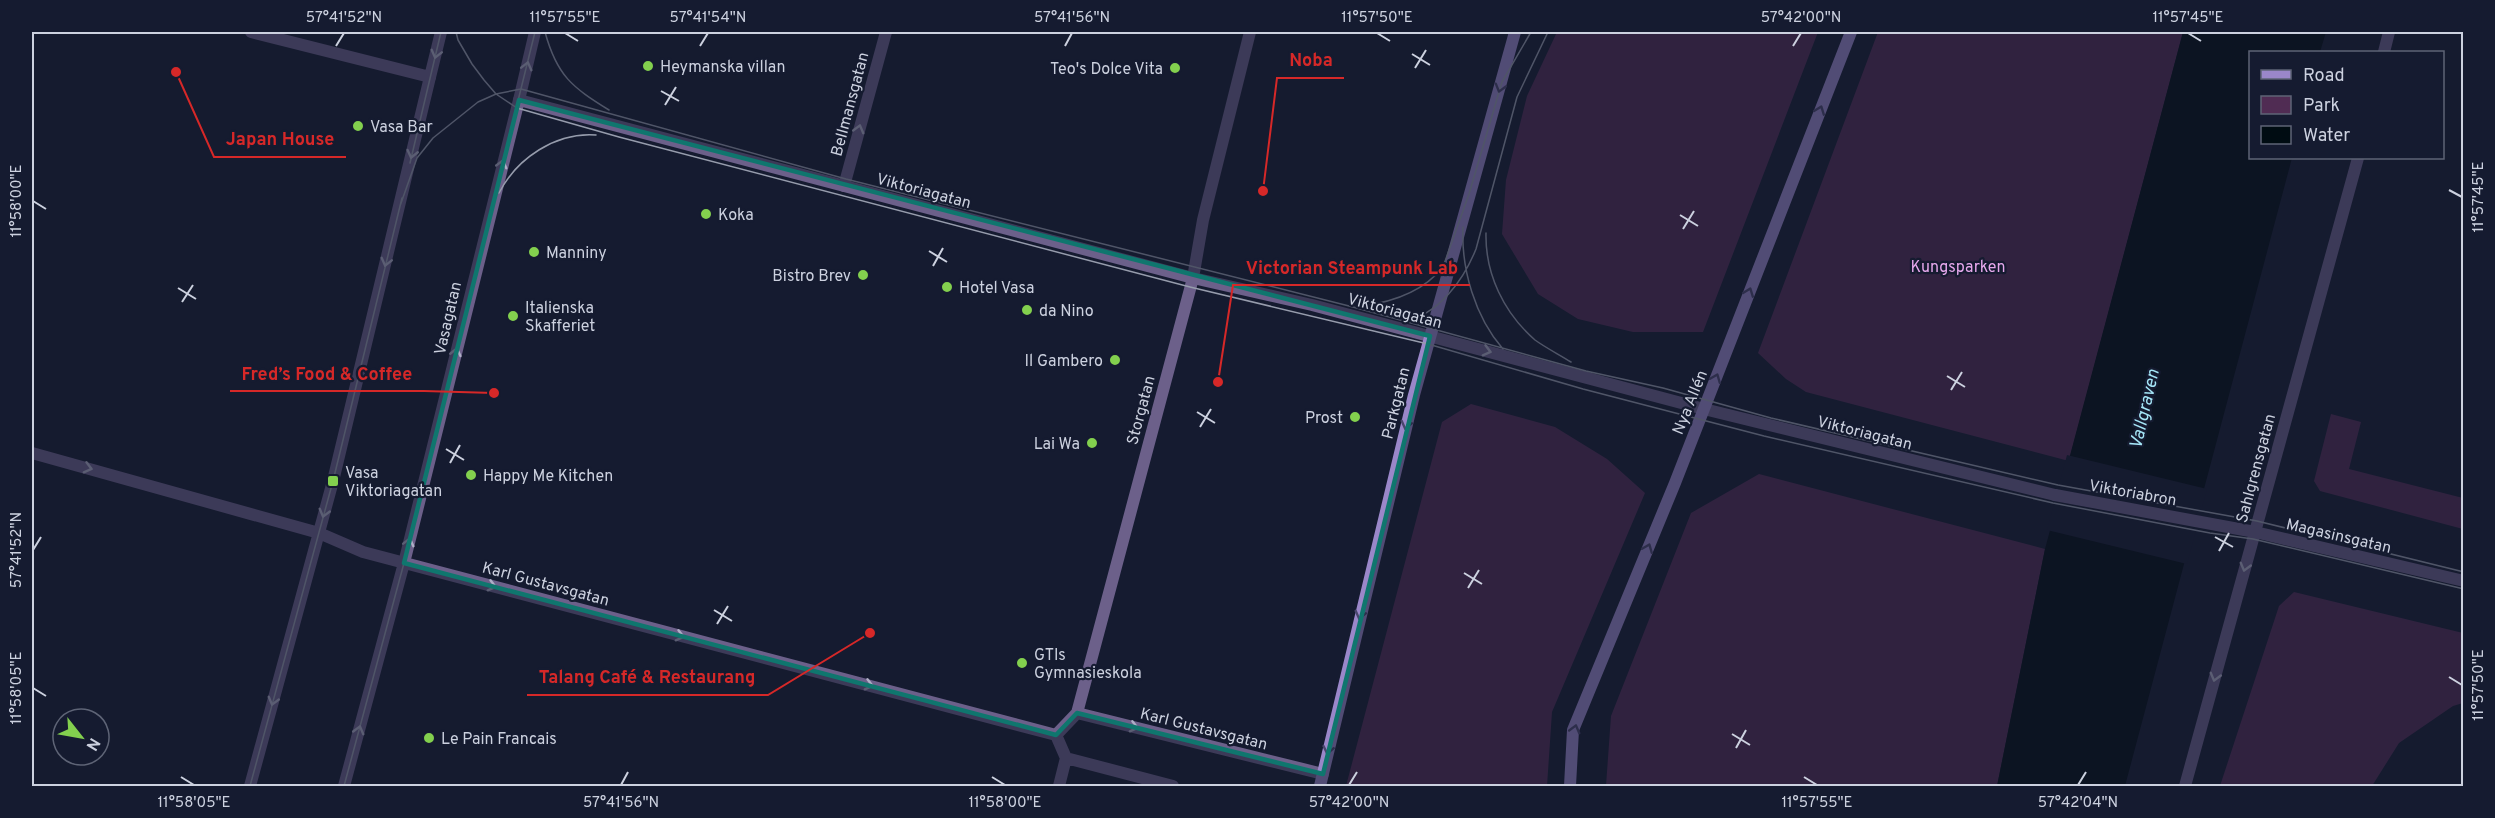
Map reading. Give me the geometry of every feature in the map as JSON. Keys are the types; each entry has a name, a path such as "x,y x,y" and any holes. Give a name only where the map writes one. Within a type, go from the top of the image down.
{"main road":[{"name":"Parkgatan","path":"1321,780 1411,406 1515,32"},
{"name":"Nya Allén","path":"1570,786 1573,730 1704,409 1851,32"}],"street":[{"path":"251,32 430,77"},
{"path":"250,786 319,533 441,32"},
{"name":"Vasagatan","path":"344,786 404,563 535,32"},
{"name":"Bellmansgatan","path":"844,186 886,32"},
{"name":"Storgatan","path":"1056,735 1077,713 1193,278 1203,220 1250,32"},
{"path":"2384,51 2389,32"},
{"name":"Viktoriagatan","path":"519,100 1193,278 1312,305 1704,409 2055,495"},
{"name":"Sahlgrensgatan","path":"2185,786 2358,159"},
{"name":"Karl Gustavsgatan","path":"32,453 319,533 363,552 1056,735"},
{"name":"Viktoriabron","path":"2055,495 2206,522"},
{"name":"Magasinsgatan","path":"2206,522 2463,581"},
{"name":"Karl Gustavsgatan","path":"1077,713 1321,780"},
{"path":"1056,735 1066,758 1059,786"},
{"path":"1066,758 1173,786"}],"highlighted area":[{"path":"519,100 1430,336 1323,774 1077,713 1056,735 404,563"}],"green space":[{"path":"1557,32 1818,32 1703,332 1633,332 1578,319 1538,294 1502,234 1506,180 1527,96"},
{"name":"Kungsparken","path":"1878,32 2183,32 2069,461 1806,392 1786,379 1758,353"},
{"path":"1471,404 1555,427 1607,459 1645,493 1552,712 1547,786 1346,786 1442,422"},
{"path":"2331,414 2361,422 2349,469 2463,498 2463,529 2320,491 2314,481"},
{"path":"1759,474 2045,549 1997,786 1606,786 1611,716 1691,513"},
{"path":"2294,592 2463,633 2463,703 2453,706 2399,743 2372,786 2220,786 2279,606"}],"water":[{"name":"Vallgraven","path":"2183,32 2326,32 2320,51 2249,51 2249,159 2292,159 2125,786 1997,786 2045,549"}],"pier":[{"path":"2067,455 2207,489 2187,564 2047,530"}],"tram line":[{"path":"410,163 441,32"},
{"path":"456,32 458,40 484,80 496,94 517,108 619,137 1190,287 1428,344 1583,389 1764,436 2053,503 2253,539 2464,589"},
{"path":"344,786 404,563 535,32"},
{"path":"545,32 555,60 568,79 609,110"},
{"path":"1362,306 1385,302 1407,294 1426,283 1443,267 1469,194 1502,82 1531,32"},
{"path":"1404,321 1428,311 1449,294 1471,260 1476,249 1517,97 1548,32"},
{"path":"400,206 417,158 433,138 478,102 496,94 521,89 846,179 1353,307 1586,371 1663,388 1771,418 2058,485 2257,521 2464,572"},
{"path":"499,193 516,169 539,150 566,138 596,135"},
{"path":"250,786 333,481 402,198"},
{"path":"1463,227 1464,259 1472,292 1485,322 1503,349"},
{"path":"1486,233 1493,278 1498,292 1514,318 1535,340 1571,362"}],"place":[{"name":"Heymanska villan","path":"648,66"},
{"name":"Teo's Dolce Vita","path":"1175,68"},
{"name":"Japan House","path":"176,72"},
{"name":"Vasa Bar","path":"358,126"},
{"name":"Noba","path":"1263,191"},
{"name":"Koka","path":"706,214"},
{"name":"Manniny","path":"534,252"},
{"name":"Bistro Brev","path":"863,275"},
{"name":"Hotel Vasa","path":"947,287"},
{"name":"da Nino","path":"1027,310"},
{"name":"Italienska Skafferiet","path":"513,316"},
{"name":"Il Gambero","path":"1115,360"},
{"name":"Victorian Steampunk Lab","path":"1218,382"},
{"name":"Fred’s Food & Coffee","path":"494,393"},
{"name":"Prost","path":"1355,417"},
{"name":"Lai Wa","path":"1092,443"},
{"name":"Happy Me Kitchen","path":"471,475"},
{"name":"Vasa Viktoriagatan","path":"333,481"},
{"name":"Talang Café & Restaurang","path":"870,633"},
{"name":"GTIs Gymnasieskola","path":"1022,663"},
{"name":"Le Pain Francais","path":"429,738"}]}
